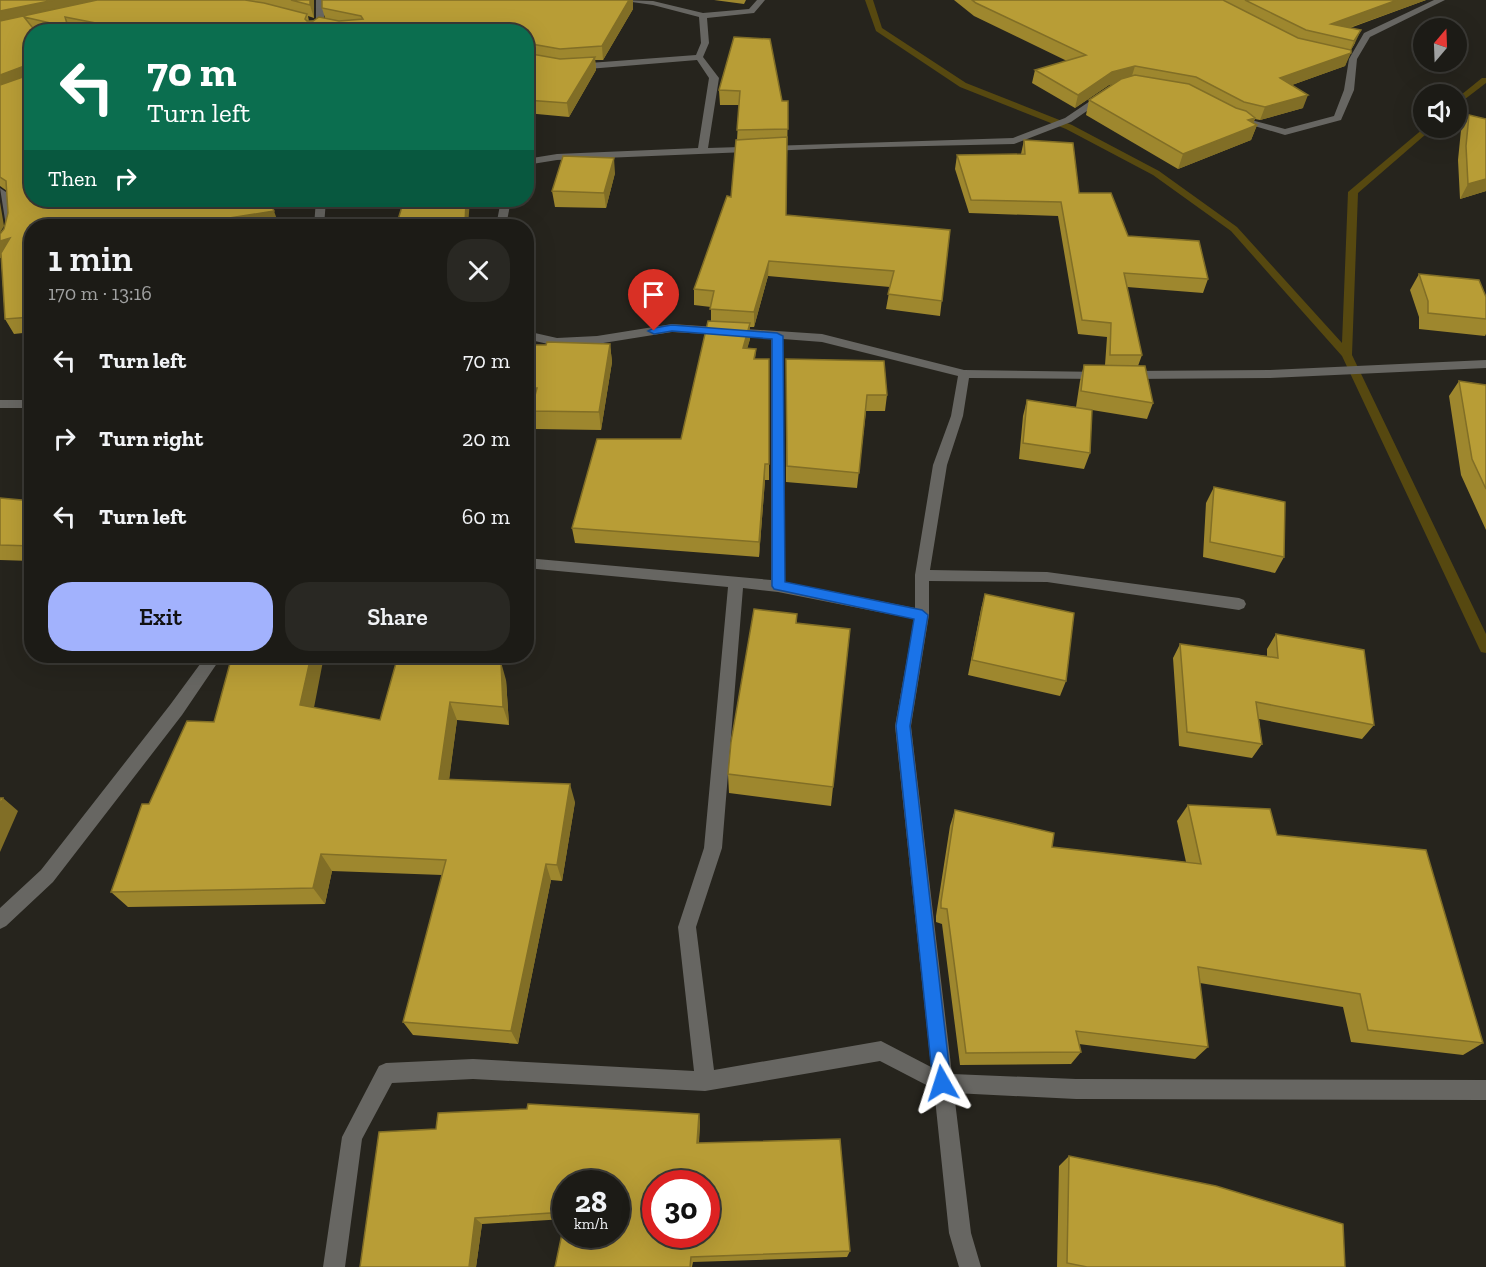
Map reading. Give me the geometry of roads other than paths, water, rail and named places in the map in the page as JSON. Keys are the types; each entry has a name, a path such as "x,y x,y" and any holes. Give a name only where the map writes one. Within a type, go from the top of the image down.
{"street":[{"path":"320,0 320,24"},
{"path":"622,0 653,3 703,16 751,11 761,0"},
{"path":"1226,114 1235,119 1285,132 1338,118 1349,90 1353,59 1367,35 1440,0"},
{"path":"699,57 705,43 703,16"},
{"path":"309,22 316,24"},
{"path":"562,68 699,57"},
{"path":"699,57 714,78 702,152"},
{"path":"1341,57 1353,59"},
{"path":"534,161 557,157 839,145 1014,141 1068,120 1113,89"},
{"path":"0,191 7,196 11,226 0,249"},
{"path":"534,337 557,342 597,340 672,328 822,338 964,374 1218,376 1486,364"},
{"path":"777,336 778,586"},
{"path":"964,374 957,416 940,465 922,576 922,615 903,726 960,1233 970,1267"},
{"path":"0,404 24,404"},
{"path":"534,564 778,586 922,615"},
{"path":"922,576 1047,577 1239,604"},
{"path":"705,1081 687,927 713,848 736,582"},
{"path":"0,920 47,876 176,710 209,663"},
{"path":"334,1267 352,1137 386,1073 472,1068 705,1081 881,1051 942,1083 1076,1089 1486,1090"}],"waterway":[{"path":"869,0 879,29 963,85 1069,127 1156,173 1234,229 1347,355"},
{"path":"1467,95 1485,80"},
{"path":"1347,355 1353,192 1417,138"},
{"path":"1347,355 1486,648"}]}
